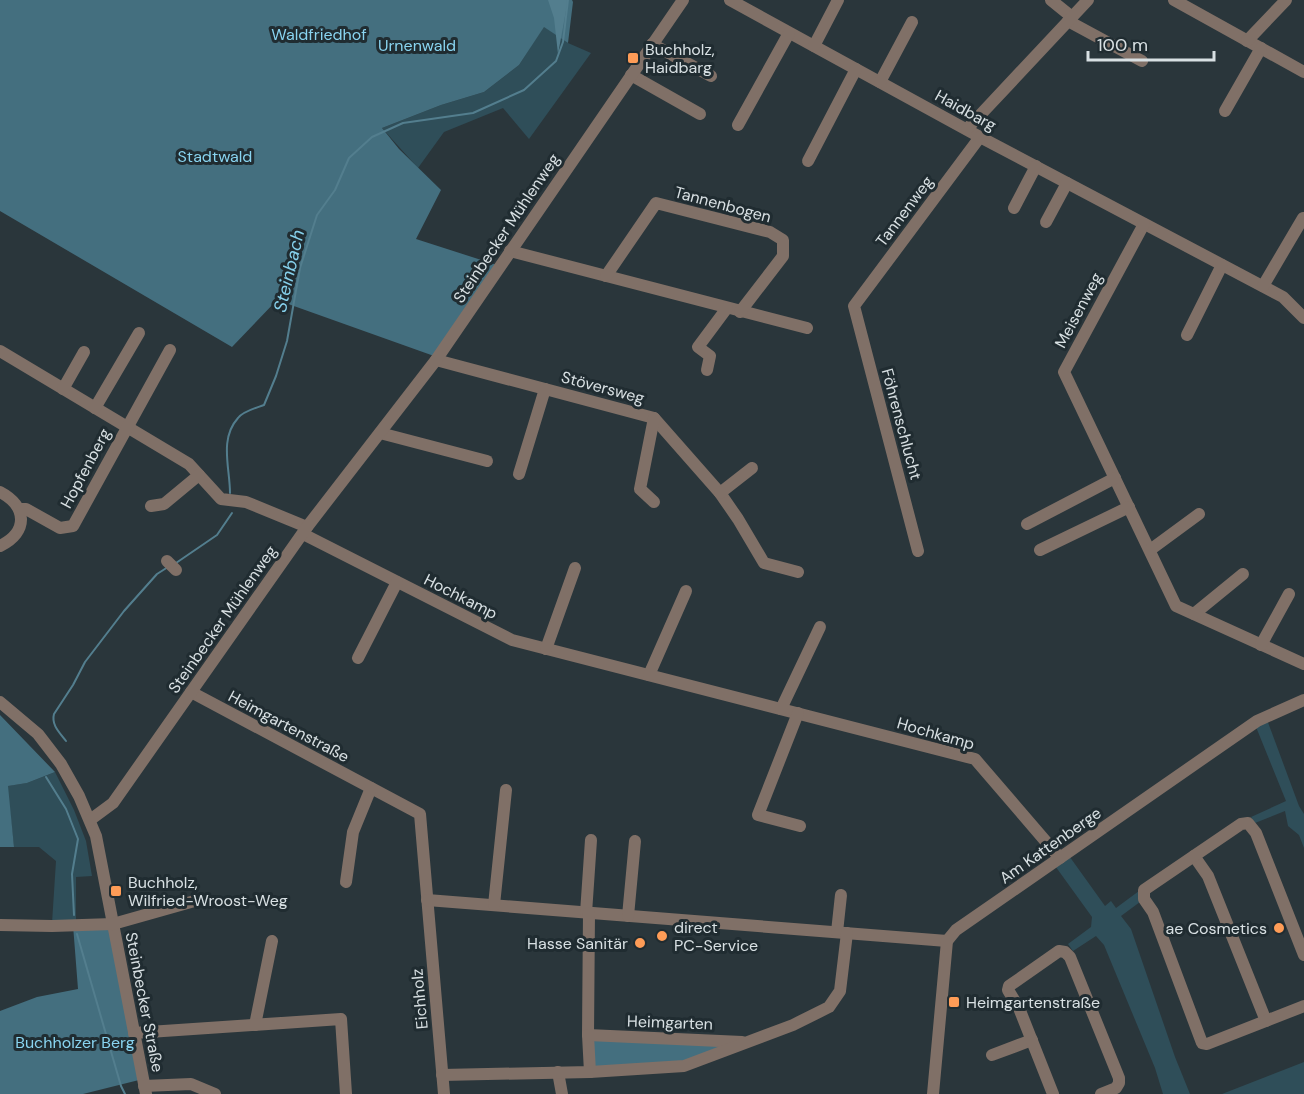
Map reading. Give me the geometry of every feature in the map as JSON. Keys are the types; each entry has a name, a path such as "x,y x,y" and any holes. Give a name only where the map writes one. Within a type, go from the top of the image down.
{"street":[{"name":"Steinbecker Mühlenweg","path":"90,820 113,803 305,531 436,360 683,0"},
{"name":"Haidbarg","path":"730,0 749,5 789,33 980,137 1263,286 1282,297 1304,316"},
{"path":"814,46 838,0"},
{"path":"1051,0 1070,19 1142,61"},
{"path":"967,129 1088,0"},
{"path":"1174,0 1304,72"},
{"path":"1247,41 1286,0"},
{"path":"880,82 912,22"},
{"path":"738,125 789,33"},
{"path":"652,44 711,76"},
{"path":"1225,111 1260,48"},
{"path":"808,161 856,69"},
{"path":"631,75 700,114"},
{"name":"Tannenweg","path":"854,306 980,137"},
{"path":"1014,208 1036,166"},
{"path":"1047,222 1067,183"},
{"name":"Tannenbogen","path":"606,276 656,203 770,232 783,240 783,256 740,312"},
{"path":"1263,286 1303,218"},
{"name":"Meisenweg","path":"1143,224 1064,372 1176,606 1304,664"},
{"path":"510,251 807,328"},
{"path":"1187,336 1222,265"},
{"name":"Föhrenschlucht","path":"854,306 918,551"},
{"path":"706,370 710,356 698,347 728,308"},
{"name":"Hopfenberg","path":"95,408 139,333"},
{"name":"Hopfenberg","path":"19,509 27,509 60,528 73,526 170,350"},
{"name":"Hopfenberg","path":"0,351 189,464 221,499 246,502 305,531"},
{"path":"63,389 84,351"},
{"name":"Stöversweg","path":"436,360 654,418 720,493 764,563 798,572"},
{"name":"Stöversweg","path":"519,474 544,389"},
{"name":"Stöversweg","path":"654,418 640,489 654,502"},
{"path":"382,429 488,457"},
{"path":"720,493 752,468"},
{"path":"151,506 164,504 199,475"},
{"path":"1027,524 1115,478"},
{"path":"0,492 11,497 19,509 22,522 19,533 0,546"},
{"path":"1040,550 1129,507"},
{"path":"1150,550 1199,514"},
{"name":"Hochkamp","path":"305,531 397,582 512,640 975,759 1060,858"},
{"path":"546,649 576,568"},
{"path":"1194,614 1243,574"},
{"path":"358,658 397,582"},
{"path":"649,675 686,591"},
{"path":"1261,645 1289,594"},
{"path":"781,709 820,627"},
{"name":"Heimgartenstraße","path":"191,692 420,814 428,900"},
{"name":"Am Kattenberge","path":"947,941 956,930 1254,722 1304,700"},
{"name":"Steinbecker Straße","path":"0,702 38,734 56,757 90,820 100,853 145,1090 191,1084 215,1094"},
{"path":"798,713 758,815 800,826"},
{"path":"346,882 353,832 371,788"},
{"path":"494,906 506,790"},
{"path":"1304,955 1256,833 1248,823 1241,824 1144,890 1143,895 1153,912 1202,1043 1207,1044 1304,1006"},
{"path":"590,1072 587,913 591,840"},
{"path":"628,916 635,841"},
{"path":"1194,856 1208,876 1266,1021"},
{"path":"841,895 842,933"},
{"name":"Steinbecker Straße","path":"113,924 198,900"},
{"path":"428,900 947,941 933,1094"},
{"name":"Eichholz","path":"428,900 444,1094"},
{"path":"0,925 113,924"},
{"name":"Heimgarten","path":"442,1076 590,1072 684,1066 793,1025 829,1006 840,992 842,933"},
{"path":"255,1025 272,941"},
{"path":"1053,1094 1019,1008 1008,990 1009,986 1059,951 1065,952 1070,957 1119,1077 1116,1088 1101,1094"},
{"path":"134,1033 341,1019 346,1094"},
{"name":"Heimgarten","path":"588,1035 749,1042"},
{"path":"992,1055 1032,1040"},
{"path":"558,1072 562,1094"}],"shaded area":[{"path":"548,0 568,0 558,54 554,18"},
{"path":"544,26 568,43 591,53 529,139 503,108 444,132 418,168 382,128 441,105 484,92 519,65"},
{"path":"1266,717 1304,814 1304,848 1299,835 1288,826 1285,811 1255,823 1251,817 1286,801 1254,722"},
{"path":"55,772 86,841 92,876 76,877 76,922 52,923 56,861 39,847 14,847 7,786 27,783"},
{"path":"1067,853 1105,906 1111,901 1116,908 1139,891 1144,899 1121,916 1131,929 1190,1094 1163,1094 1155,1068 1104,945 1096,936 1073,951 1068,944 1091,927 1092,917 1053,863"},
{"path":"1304,1062 1304,1094 1222,1094"}],"green space":[{"name":"Stadtwald","path":"0,0 572,0 573,2 568,43 544,27 519,65 484,92 441,105 382,128 399,149 441,190 416,239 500,266 434,356 277,300 232,347 0,211"},
{"path":"0,715 55,772 27,783 8,786 14,847 0,847"},
{"name":"Buchholzer Berg","path":"113,924 143,1079 83,1094 0,1094 0,1011 37,997 78,989 73,925"},
{"path":"588,1035 749,1042 684,1066 590,1072"}],"waterway":[{"name":"Steinbach","path":"230,493 227,444 232,426 240,416 264,405 287,341 300,268 317,215 335,190 349,158 372,137 403,123 473,113 524,90 556,61 563,42 568,0"},
{"name":"Steinbach","path":"176,563 217,535 232,513"},
{"name":"Steinbach","path":"66,741 55,725 54,714 85,662 124,611 157,574 168,567"},
{"name":"Steinbach","path":"46,777 66,809 78,839 72,874 74,915"},
{"name":"Steinbach","path":"77,934 125,1094"}],"place":[{"name":"Buchholz, Haidbarg","path":"633,58"},
{"name":"Buchholz, Wilfried-Wroost-Weg","path":"116,891"},
{"name":"ae Cosmetics","path":"1279,928"},
{"name":"direct PC-Service","path":"662,936"},
{"name":"Hasse Sanitär","path":"640,943"},
{"name":"Heimgartenstraße","path":"954,1002"}],"park label":[{"name":"Waldfriedhof","path":"319,34"},
{"name":"Urnenwald","path":"417,45"}]}
